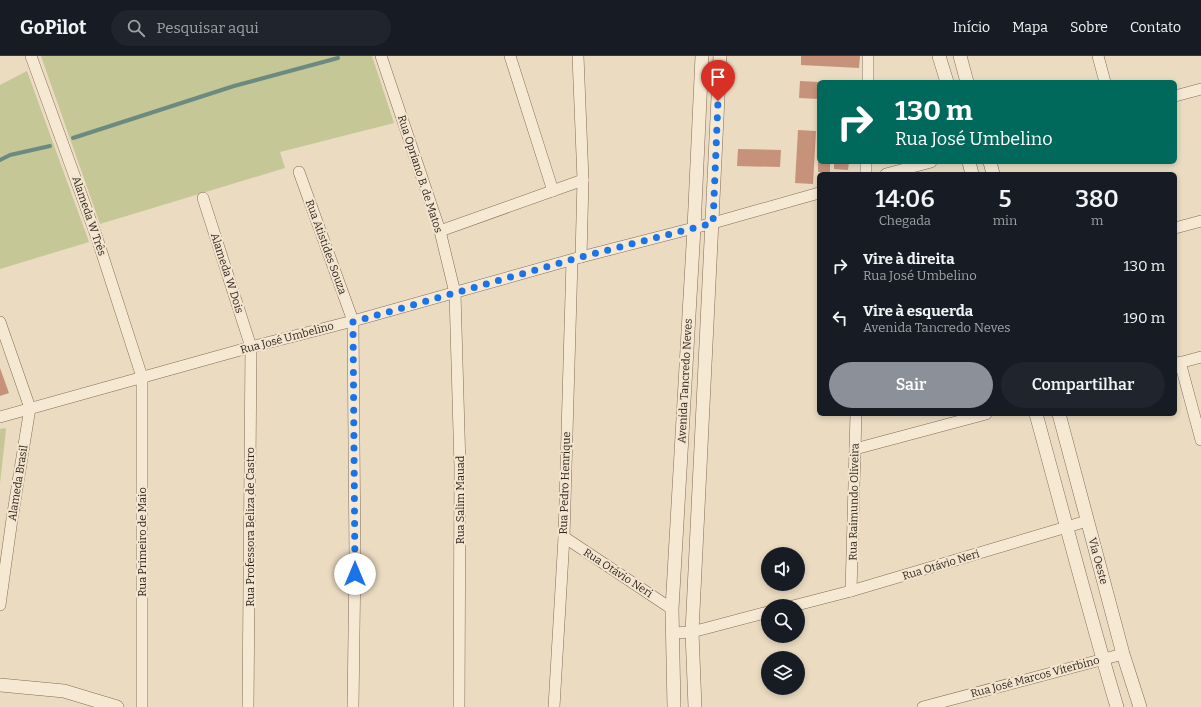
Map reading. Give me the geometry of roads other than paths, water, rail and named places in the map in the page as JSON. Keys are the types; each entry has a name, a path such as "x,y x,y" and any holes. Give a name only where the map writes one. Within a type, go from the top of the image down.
{"street":[{"name":"Alameda W Três","path":"31,56 97,238 142,377"},
{"name":"Rua Opriano B. de Matos","path":"382,56 440,231 455,293"},
{"path":"510,56 553,191"},
{"name":"Rua Pedro Henrique","path":"554,707 564,537 577,258 583,180 578,56"},
{"name":"Avenida Tancredo Neves","path":"674,707 672,609 694,228 702,56"},
{"name":"Avenida Tancredo Neves","path":"695,707 692,632 720,56"},
{"path":"868,56 868,80"},
{"path":"939,56 946,80"},
{"path":"960,56 966,80"},
{"path":"1098,56 1104,80"},
{"path":"1177,95 1201,89"},
{"path":"894,172 924,164"},
{"name":"Rua Atistides Souza","path":"299,172 353,322 355,559 353,707"},
{"path":"440,231 583,180"},
{"name":"Rua José Umbelino","path":"0,417 251,347 353,322 577,258 713,223 817,194"},
{"name":"Alameda W Dois","path":"203,198 251,347"},
{"path":"1177,227 1201,221"},
{"name":"Rua Salim Mauad","path":"455,293 460,467 459,707"},
{"path":"0,322 30,408"},
{"name":"Rua Professora Beliza de Castro","path":"248,707 251,347"},
{"path":"1201,357 1178,363 1201,440"},
{"name":"Rua Primeiro de Maio","path":"142,377 142,707"},
{"name":"Alameda Brasil","path":"0,605 30,408"},
{"name":"Rua Raimundo Oliveira","path":"852,591 856,416"},
{"path":"855,449 979,416"},
{"name":"Via Oeste","path":"1037,416 1068,527 1102,659 1117,707"},
{"name":"Via Oeste","path":"1060,416 1087,521 1140,707"},
{"name":"Rua Otávio Neri","path":"805,603 852,591 1087,521"},
{"name":"Rua Otávio Neri","path":"564,537 672,609"},
{"path":"672,633 692,632 761,614"},
{"name":"Rua José Marcos Viterbino","path":"923,707 1124,654"},
{"path":"0,685 64,691 117,707"}],"waterway":[{"path":"73,138 234,86 338,58"},
{"path":"0,160 10,155 50,146"}]}
